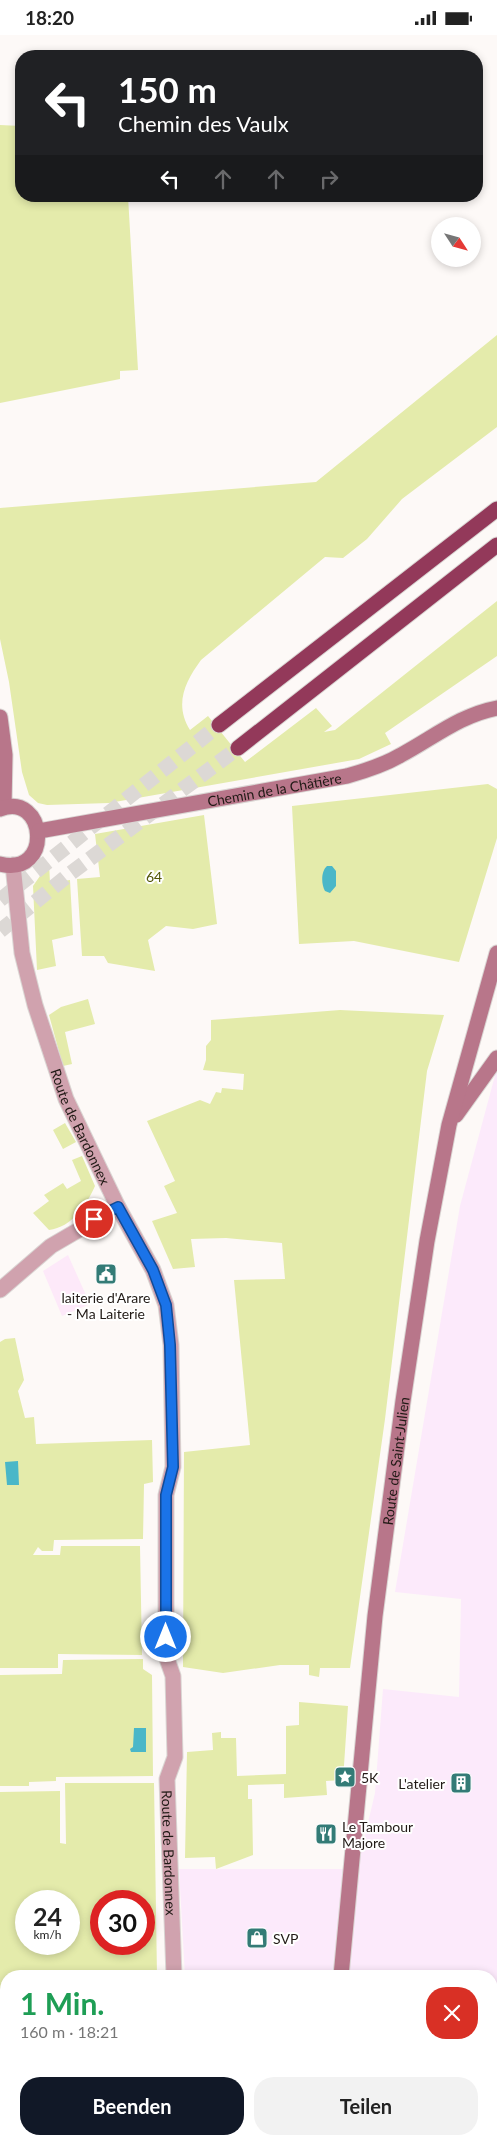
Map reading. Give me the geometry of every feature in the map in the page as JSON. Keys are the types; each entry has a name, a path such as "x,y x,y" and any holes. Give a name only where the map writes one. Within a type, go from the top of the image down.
{"highway":[{"path":"219,725 497,509"},
{"path":"238,748 497,545"}],"main road":[{"name":"Chemin de la Châtière","path":"39,831 347,776 365,771 400,756 466,717 497,707"},
{"path":"0,717 5,755 2,808 16,807 28,813 39,831"},
{"name":"Route de Bardonnex","path":"6,865 25,861 31,856 37,847 39,831"},
{"name":"Route de Saint-Julien","path":"342,1970 375,1616 427,1241 450,1125 490,1003 497,953"},
{"path":"450,1125 497,1058"}],"street":[{"name":"Route de Bardonnex","path":"6,865 22,953 36,1005 66,1099 118,1207 153,1270 166,1305 170,1345 173,1467 166,1495 166,1656 173,1676 175,1757 167,1779 174,1970"},
{"path":"0,1291 51,1246 118,1207"}],"shaded area":[{"path":"497,1068 497,1970 185,1970 179,1869 357,1869 375,1793 383,1689 459,1697 461,1599 395,1592 460,1206"},
{"path":"68,1255 90,1304 62,1316 43,1271"}],"green space":[{"path":"0,125 15,126 15,202 128,202 138,370 120,371 120,379 0,403"},
{"path":"497,335 497,427 402,499 367,539 343,558 325,557 201,660 186,685 182,702 183,711 190,730 208,716 245,762 316,708 332,726 324,732 335,730 497,601 497,656 385,733 391,744 359,759 109,803 47,805 38,803 29,795 22,772 9,682 0,639 0,508 316,482"},
{"path":"488,784 497,789 497,838 459,962 354,941 299,944 292,806"},
{"name":"64","path":"204,815 217,924 193,929 166,926 148,940 155,971 108,963 104,956 82,956 77,879 100,877 95,834"},
{"path":"49,863 50,883 70,880 73,935 52,940 56,966 37,970 33,886"},
{"path":"88,999 95,1024 65,1032 72,1064 63,1066 49,1015 61,1007"},
{"path":"340,1010 444,1015 427,1071 385,1419 350,1668 320,1668 319,1677 309,1675 309,1665 280,1665 223,1673 183,1667 184,1452 250,1445 234,1280 285,1279 282,1243 226,1238 191,1239 195,1267 173,1269 152,1221 177,1213 164,1186 175,1181 147,1121 200,1100 210,1104 216,1092 221,1093 222,1088 243,1090 244,1074 203,1070 206,1060 206,1046 211,1040 211,1020"},
{"path":"65,1123 76,1142 63,1149 53,1130"},
{"path":"82,1156 95,1186 83,1208 71,1220 65,1225 49,1230 33,1213 49,1201 44,1195 63,1183 67,1189 81,1181 72,1160"},
{"path":"15,1338 24,1380 18,1391 25,1418 34,1417 36,1444 152,1440 153,1482 144,1484 143,1539 54,1540 53,1551 42,1551 38,1547 33,1555 60,1555 61,1546 140,1546 142,1655 58,1654 58,1668 0,1668 0,1342 5,1339"},
{"path":"143,1659 143,1669 152,1675 153,1776 56,1777 56,1781 29,1782 29,1786 0,1786 0,1675 62,1674 63,1660"},
{"path":"299,1702 348,1706 343,1780 326,1781 327,1795 284,1798 284,1784 248,1785 248,1799 252,1799 253,1855 216,1869 215,1857 185,1858 187,1752 213,1750 212,1733 221,1732 221,1738 236,1738 237,1776 286,1774 286,1726 299,1725"},
{"path":"65,1783 154,1783 157,1970 0,1970 0,1792 60,1791 60,1843 66,1844"}],"water":[{"path":"327,866 332,866 336,871 336,886 330,893 325,891 322,881"},
{"path":"18,1461 19,1485 7,1485 5,1462"},
{"path":"134,1728 146,1728 146,1752 131,1752"}],"tunnel":[{"path":"0,900 219,725"},
{"path":"0,931 67,876 238,748"}],"place":[{"name":"laiterie d'Arare - Ma Laiterie","path":"106,1274"},
{"name":"5K","path":"345,1777"},
{"name":"L'atelier","path":"461,1783"},
{"name":"Le Tambour Majore","path":"326,1834"},
{"name":"SVP","path":"257,1938"}],"route":[{"path":"94,1219 118,1207 153,1270 166,1305 170,1345 173,1467 166,1495 166,1637"}]}
